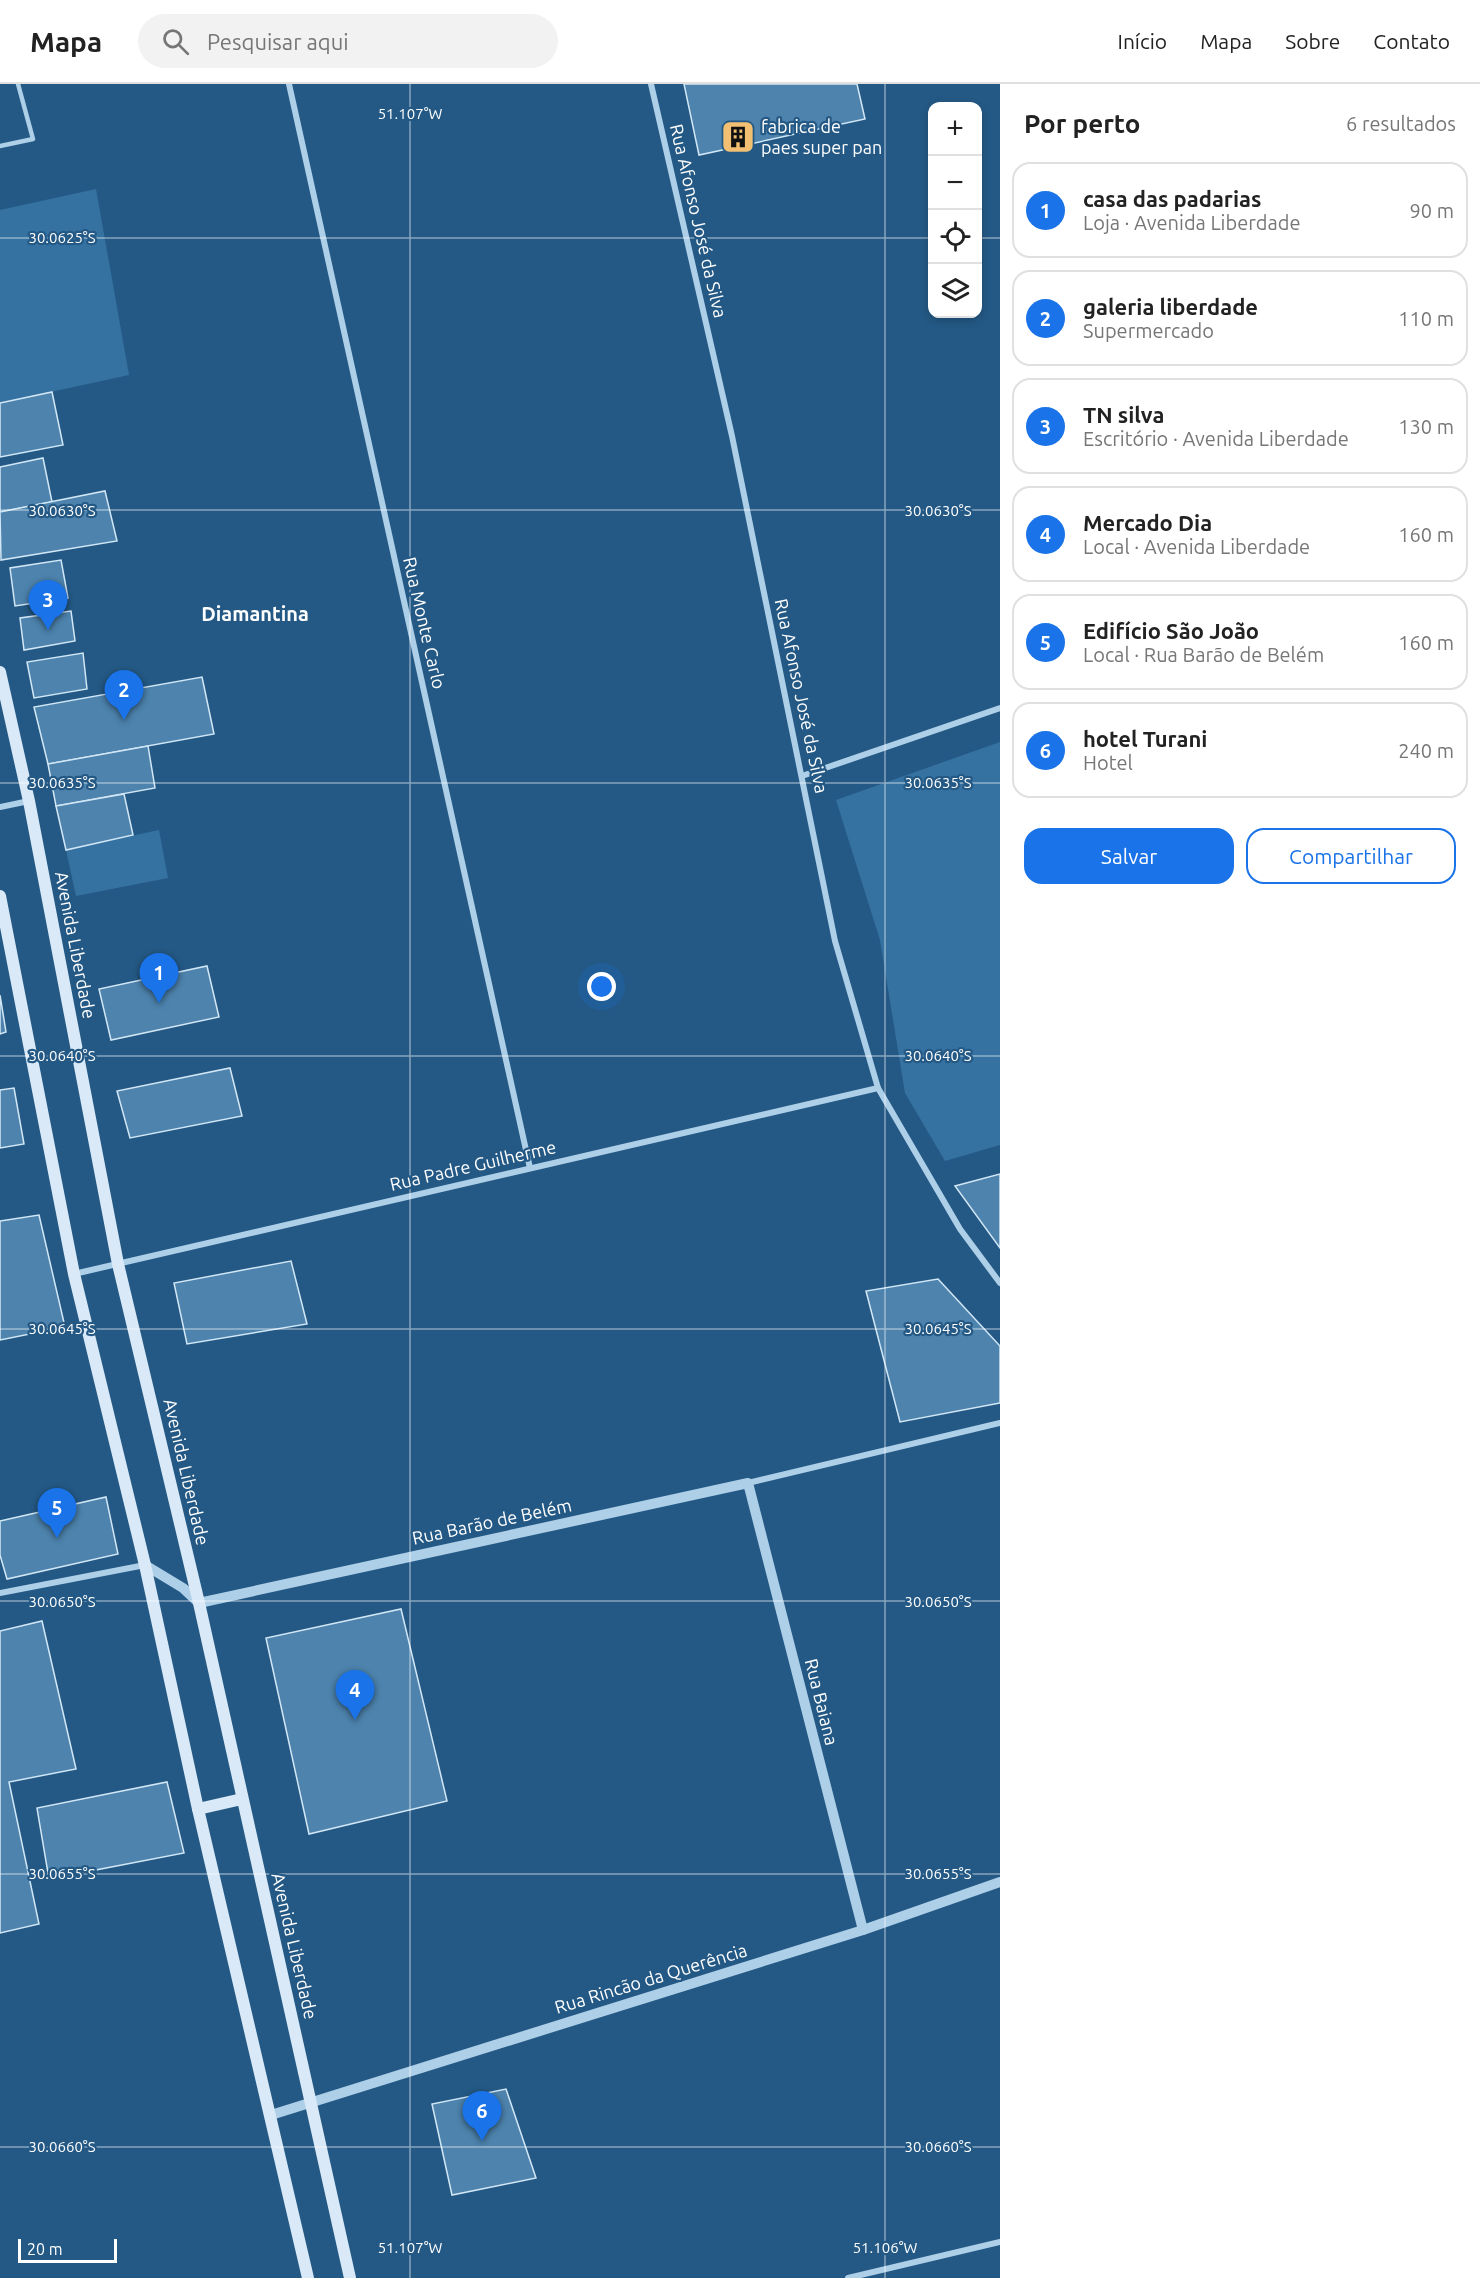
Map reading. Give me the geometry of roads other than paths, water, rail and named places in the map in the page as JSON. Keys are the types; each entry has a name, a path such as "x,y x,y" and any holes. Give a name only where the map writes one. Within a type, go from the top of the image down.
{"main road":[{"name":"Avenida Liberdade","path":"0,672 29,801 118,1264 199,1602 350,2278"},
{"path":"0,896 74,1274 145,1565 198,1809 308,2278"},
{"path":"198,1809 242,1799"}],"street":[{"name":"Rua Monte Carlo","path":"289,84 530,1168"},
{"name":"Rua Afonso José da Silva","path":"651,84 732,436 835,941 878,1088 960,1229 1000,1283"},
{"path":"802,776 1000,708"},
{"path":"0,807 29,801"},
{"name":"Rua Padre Guilherme","path":"74,1274 878,1088"},
{"name":"Rua Barão de Belém","path":"199,1602 748,1482 1000,1423"},
{"name":"Rua Baiana","path":"748,1482 863,1930"},
{"path":"0,1593 145,1565 183,1588 199,1602"},
{"name":"Rua Rincão da Querência","path":"271,2115 863,1930 1000,1882"},
{"path":"848,2278 1000,2242"}],"lane":[{"path":"0,146 33,139 18,84"}],"place":[{"name":"fabrica de paes super pan","path":"738,137"},
{"name":"TN silva","path":"48,630"},
{"name":"galeria liberdade","path":"124,720"},
{"name":"casa das padarias","path":"159,1003"},
{"name":"Edifício São João","path":"57,1538"},
{"name":"Mercado Dia","path":"355,1720"},
{"name":"hotel Turani","path":"482,2141"}],"district":[{"name":"Diamantina","path":"255,614"}]}
